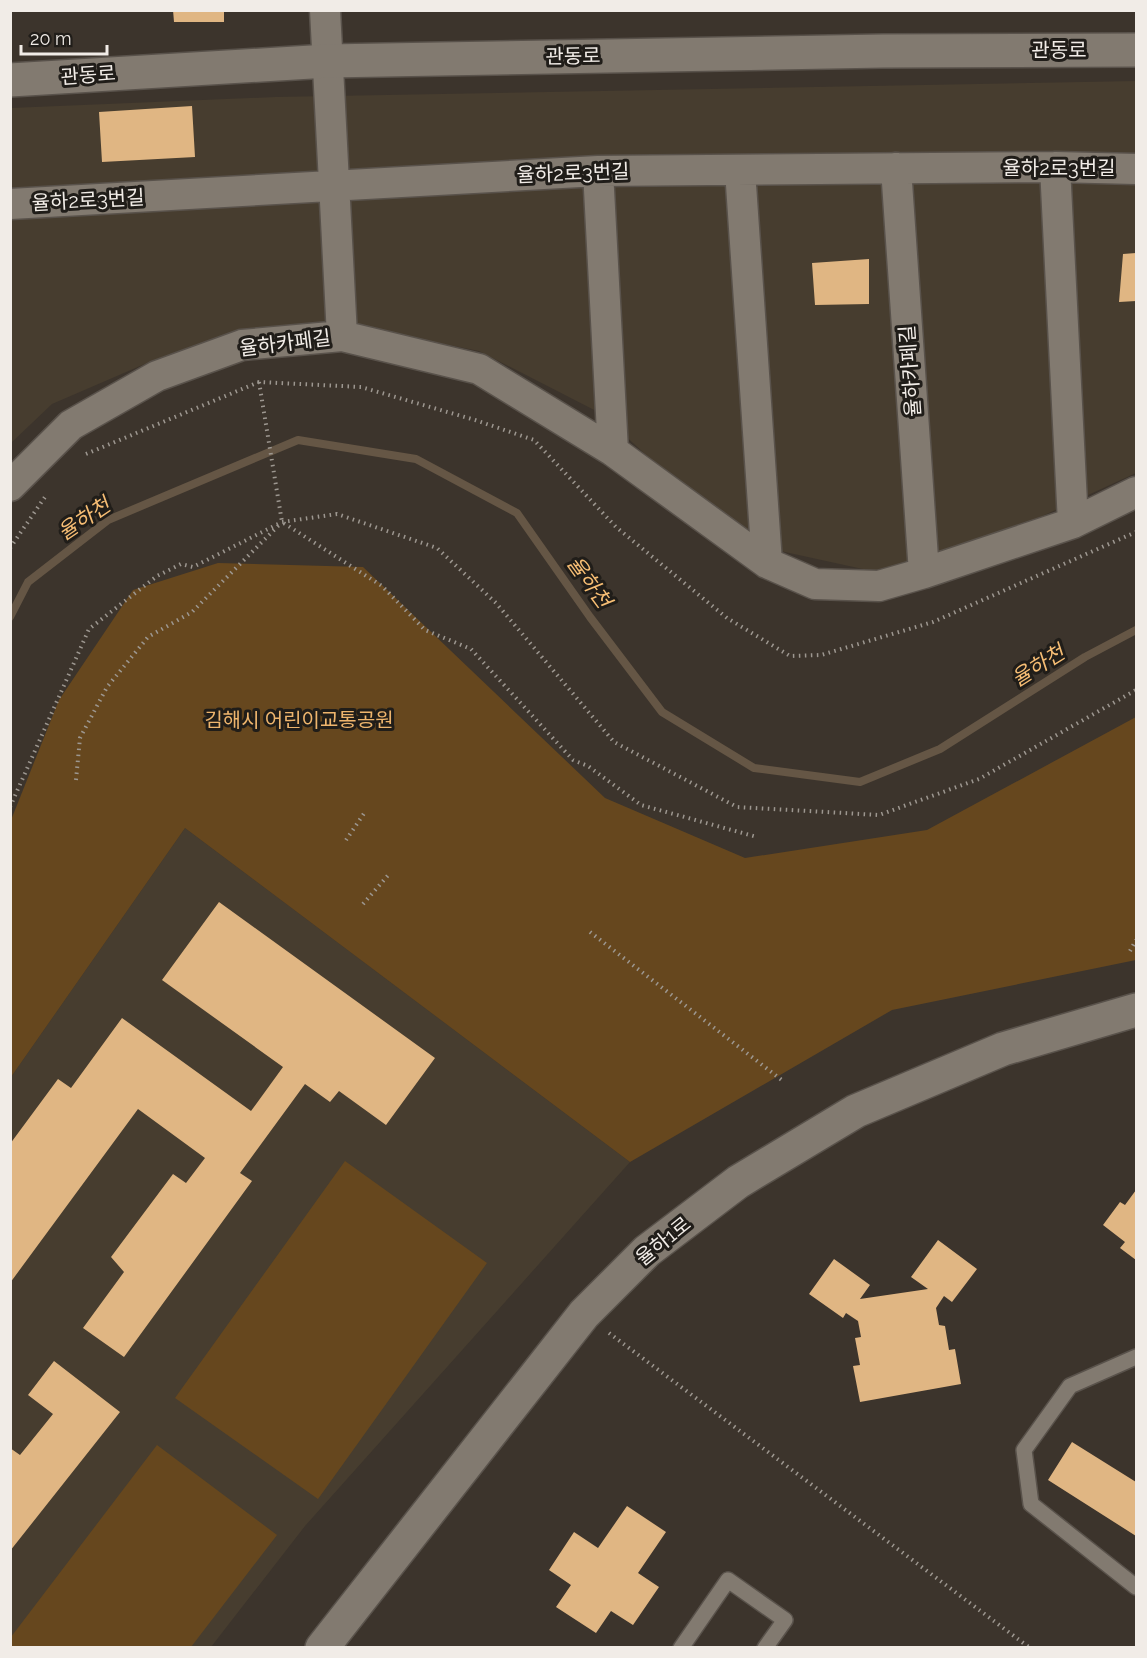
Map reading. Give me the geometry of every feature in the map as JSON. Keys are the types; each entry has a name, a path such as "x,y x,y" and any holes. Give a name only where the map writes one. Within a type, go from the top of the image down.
{"street":[{"path":"325,10 342,336"},
{"name":"관동로","path":"10,80 328,60 871,51 1137,50"},
{"path":"1055,167 1073,522"},
{"name":"율하2로3번길","path":"10,204 598,171 1055,167 1137,169"},
{"name":"율하카페길","path":"896,168 924,573"},
{"path":"740,170 767,563"},
{"path":"598,171 613,451"},
{"name":"율하카페길","path":"10,486 71,425 157,376 242,345 342,336 479,369 613,451 767,563 815,584 879,586 1073,522 1137,492"},
{"name":"율하1로","path":"322,1647 584,1314 647,1251 738,1182 856,1111 1003,1049 1137,1010"}],"lane":[{"path":"1137,1357 1070,1386 1024,1450 1031,1504 1137,1587"},
{"path":"681,1647 728,1580 785,1620 765,1647"}],"path":[{"path":"80,456 259,382 361,387 475,420 534,440 616,527 727,618 790,656 821,655 933,622 1137,532"},
{"path":"259,382 282,522 382,586 425,630 471,649 573,760 588,766 641,805 757,837"},
{"path":"10,548 50,490"},
{"path":"10,807 89,629 157,576 180,564 193,567 282,522 337,514 437,548 496,603 614,742 737,807 879,815 979,779 1137,690"},
{"path":"76,780 80,738 107,687 148,637 192,612 282,522"},
{"path":"346,840 365,812"},
{"path":"363,904 390,873"},
{"path":"590,932 783,1080"},
{"path":"1130,951 1137,940"},
{"path":"584,1314 1030,1647"}],"shaded area":[{"path":"1136,81 1136,473 1038,518 881,573 739,542 602,414 479,351 332,322 239,331 154,360 52,404 11,443 11,108 276,97"},
{"path":"185,828 630,1162 305,1526 211,1647 11,1648 11,1077"}],"green space":[{"name":"김해시 어린이교통공원","path":"218,563 363,567 605,798 745,858 927,830 1136,717 1136,960 892,1010 630,1162 185,828 11,1077 11,820 59,700 133,590"},
{"path":"345,1161 487,1263 318,1499 175,1398"},
{"path":"157,1445 277,1535 191,1647 11,1647 11,1637"}],"building":[{"path":"173,10 224,10 224,22 174,22"},
{"path":"192,106 195,157 102,162 99,112"},
{"path":"1136,253 1136,301 1119,302 1123,254"},
{"path":"869,259 869,304 815,305 812,263"},
{"path":"219,902 435,1058 386,1125 339,1091 330,1102 305,1084 240,1173 252,1181 124,1357 83,1328 124,1272 111,1257 173,1174 186,1183 205,1158 138,1109 10,1283 10,1144 58,1079 71,1088 122,1018 251,1111 283,1067 162,980"},
{"path":"1136,1190 1136,1260 1120,1248 1125,1242 1103,1225 1120,1202 1125,1205"},
{"path":"938,1240 977,1269 952,1302 944,1296 936,1308 939,1325 945,1326 949,1350 955,1349 961,1384 860,1402 853,1366 860,1365 855,1338 861,1337 858,1321 846,1313 843,1318 809,1294 834,1259 870,1285 860,1299 928,1289 911,1277"},
{"path":"54,1361 120,1412 10,1551 10,1448 20,1455 53,1414 28,1395"},
{"path":"1072,1442 1136,1482 1136,1536 1048,1480"},
{"path":"627,1506 666,1532 638,1573 659,1587 633,1625 611,1611 596,1633 556,1607 571,1585 549,1570 574,1532 598,1548"}],"waterway":[{"name":"율하천","path":"10,617 28,582 108,520 298,440 416,459 517,513 590,617 662,712 754,768 860,782 940,749 1085,657 1136,630"}]}
